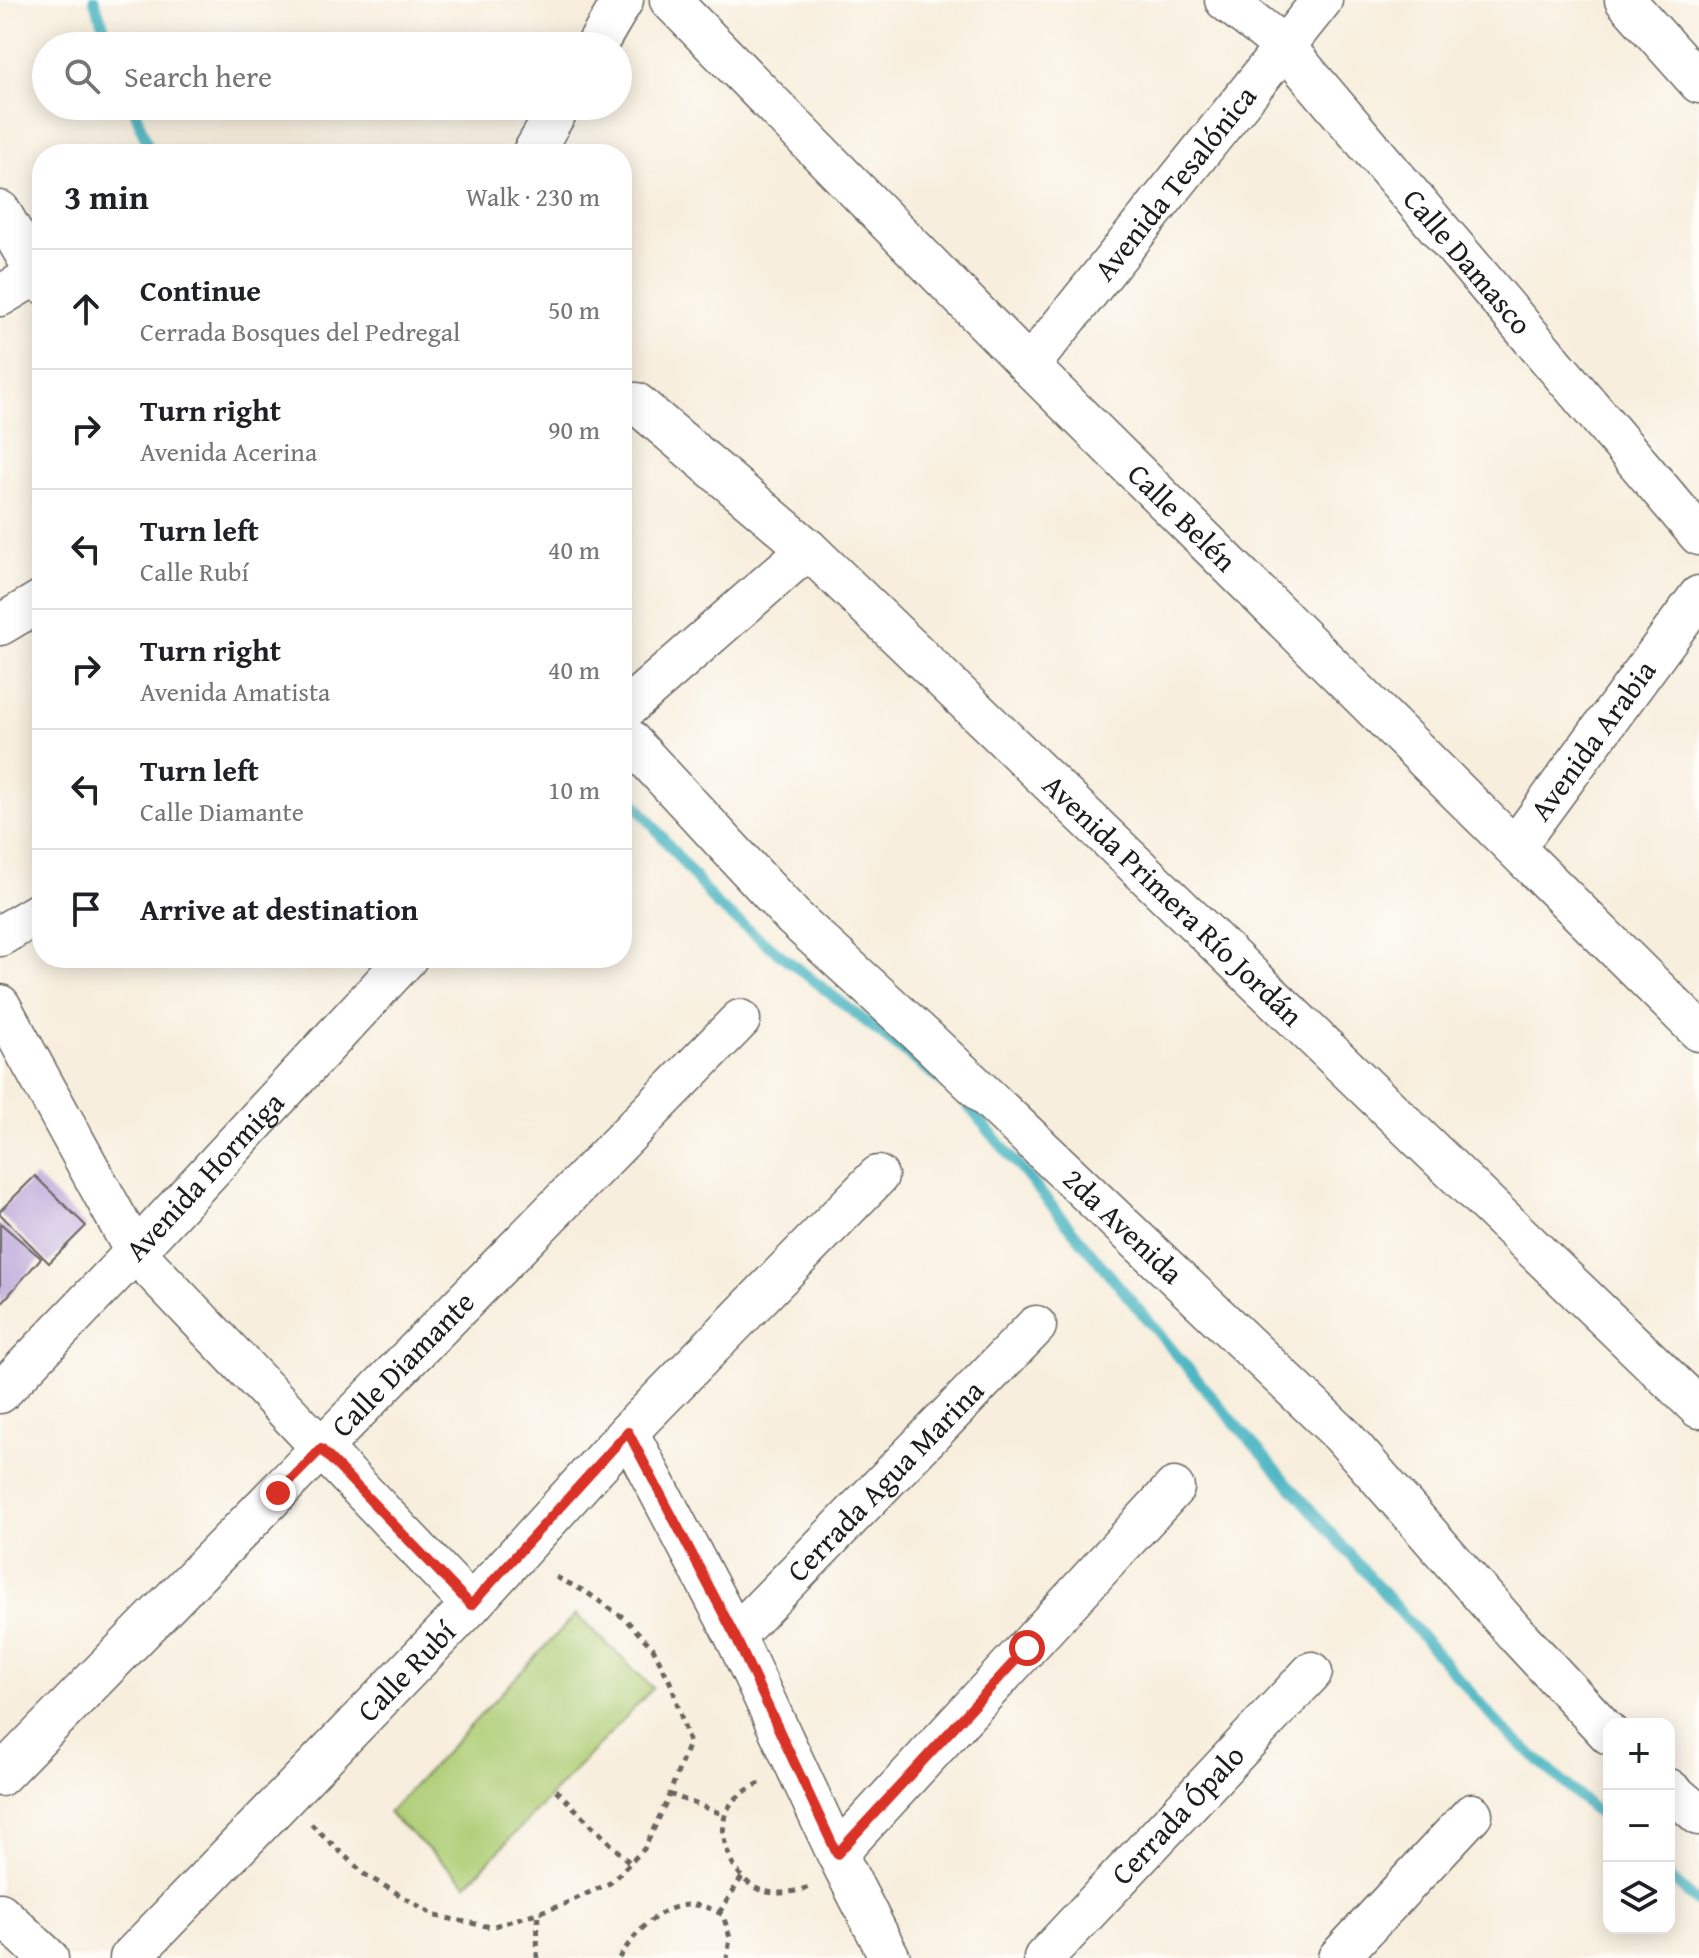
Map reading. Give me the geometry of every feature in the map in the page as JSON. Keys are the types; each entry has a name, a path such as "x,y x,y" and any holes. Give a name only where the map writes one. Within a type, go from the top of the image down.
{"street":[{"path":"604,32 623,0"},
{"name":"Calle Belén","path":"670,0 1029,366 1699,1031"},
{"name":"Calle Damasco","path":"1225,0 1285,47 1699,535"},
{"name":"Avenida Tesalónica","path":"1029,366 1322,0"},
{"path":"1625,0 1699,83"},
{"path":"538,144 552,120"},
{"path":"0,211 32,265"},
{"path":"0,296 32,282"},
{"name":"Avenida Primera Río Jordán","path":"636,403 808,549 1699,1408"},
{"path":"632,703 808,549"},
{"name":"Avenida Arabia","path":"1515,847 1699,596"},
{"path":"0,625 32,606"},
{"name":"2da Avenida","path":"632,743 793,917 924,1037 1342,1435 1603,1727"},
{"path":"0,936 32,917"},
{"name":"Avenida Hormiga","path":"0,1393 398,968"},
{"path":"0,1005 135,1252 471,1605"},
{"name":"Calle Diamante","path":"0,1776 740,1020"},
{"name":"Calle Rubí","path":"130,1958 471,1605 628,1432 878,1176"},
{"name":"Cerrada Agua Marina","path":"735,1636 1036,1326"},
{"path":"628,1432 735,1636 837,1854 890,1958"},
{"path":"837,1854 1174,1488"},
{"name":"Cerrada Ópalo","path":"1044,1958 1312,1672"},
{"path":"1670,1790 1699,1815"},
{"path":"1338,1958 1472,1814"},
{"path":"0,1913 48,1958"}],"path":[{"path":"284,1798 364,1874 436,1916 491,1927 560,1906 610,1883 644,1849 689,1743 672,1686 653,1648 624,1618 586,1592 552,1575"},
{"path":"760,1783 740,1793 725,1815 726,1848 742,1877 760,1890 786,1894 810,1887"},
{"path":"556,1790 630,1863"},
{"path":"669,1794 725,1815"},
{"path":"719,1913 742,1877"},
{"path":"619,1958 628,1944 658,1914 684,1905 709,1906 723,1915 730,1938 727,1958"},
{"path":"537,1958 538,1912"}],"green space":[{"path":"576,1614 653,1688 467,1884 388,1813"}],"building":[{"path":"35,1176 86,1226 49,1263 0,1214"},
{"path":"0,1223 41,1258 0,1305"}],"waterway":[{"path":"94,0 106,32"},
{"path":"138,120 147,144"},
{"path":"632,799 717,905 958,1094 1213,1398 1502,1728 1603,1818"},
{"path":"1675,1882 1699,1904"}],"route":[{"path":"278,1493 321,1449 471,1605 628,1432 735,1636 837,1854 1027,1648"}]}
